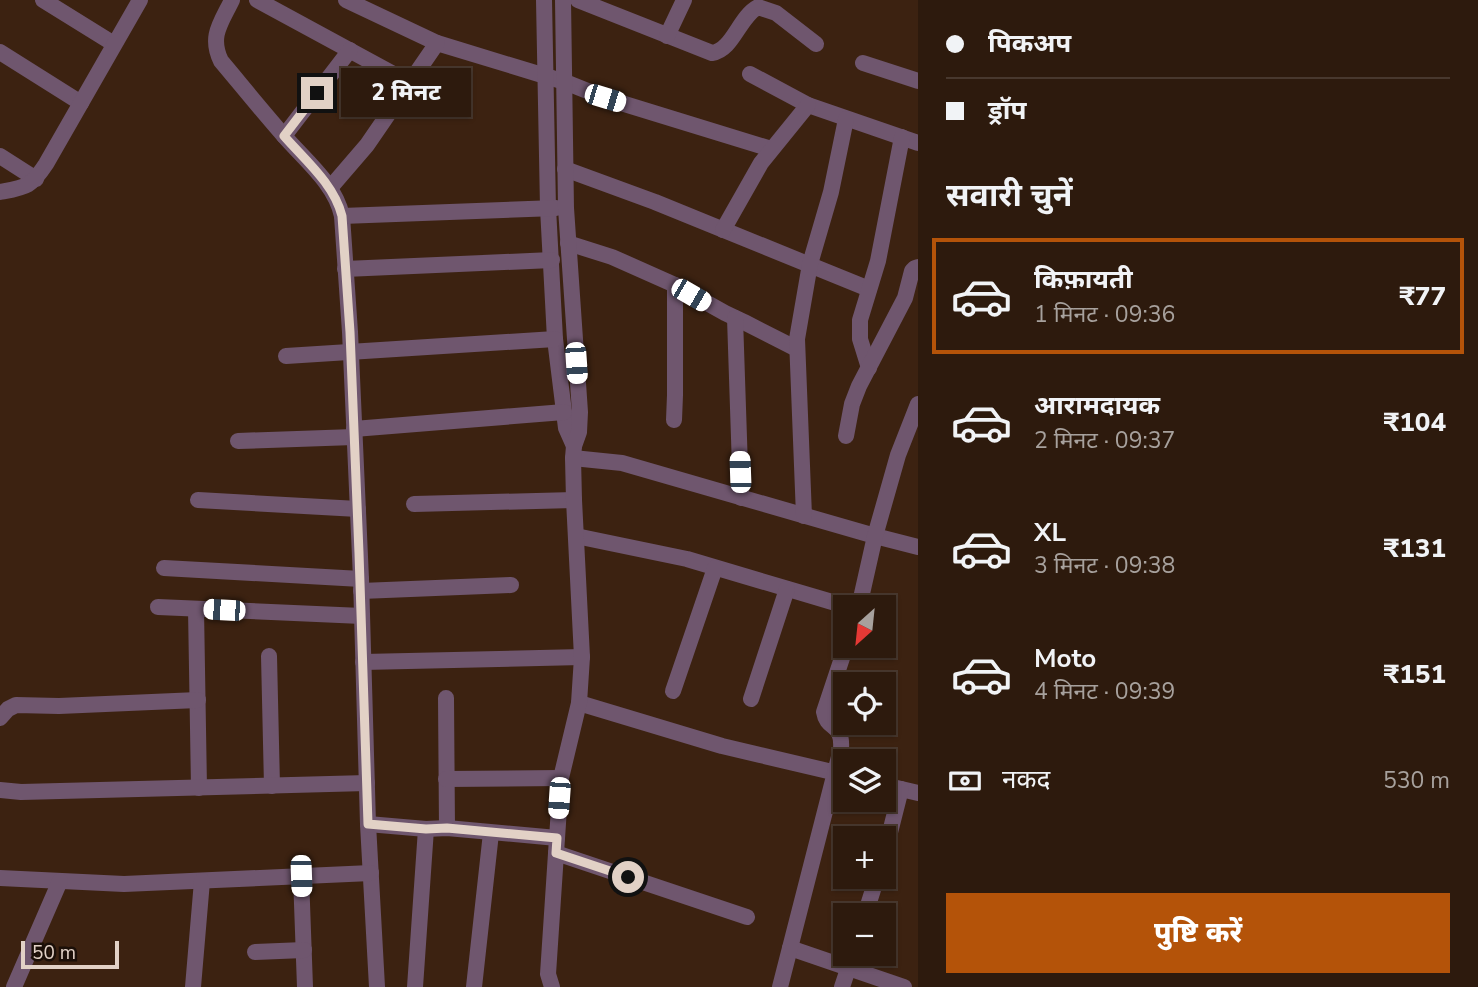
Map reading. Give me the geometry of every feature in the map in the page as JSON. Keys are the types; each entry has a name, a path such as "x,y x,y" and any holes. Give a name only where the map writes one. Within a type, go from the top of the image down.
{"street":[{"path":"43,0 114,44"},
{"path":"0,192 24,187 36,179 139,0"},
{"path":"232,0 216,35 215,48 221,61 330,188 342,216 351,352 368,824 377,987"},
{"path":"257,0 410,83"},
{"path":"346,0 437,43 771,149"},
{"path":"544,0 548,208 555,339 566,428 573,452 582,657 579,703 561,778 548,974 552,987"},
{"path":"563,0 566,208 580,412 579,432 573,452"},
{"path":"578,0 705,52 719,52 724,48 748,14 758,7 775,13 816,44"},
{"path":"667,36 684,0"},
{"path":"330,188 367,145 437,43"},
{"path":"284,136 350,50"},
{"path":"0,52 81,103"},
{"path":"863,63 918,81"},
{"path":"750,74 808,105 910,140 860,320 860,339 869,368"},
{"path":"723,230 761,163 808,105"},
{"path":"804,516 797,349 810,264 831,192 846,119"},
{"path":"0,156 36,179"},
{"path":"565,169 869,289"},
{"path":"342,216 566,208"},
{"path":"568,243 612,257 675,285 797,349"},
{"path":"345,269 552,260"},
{"path":"846,436 852,404 905,298 912,271 918,267"},
{"path":"674,420 675,285"},
{"path":"735,318 741,498"},
{"path":"286,356 555,339"},
{"path":"862,595 898,455 918,404"},
{"path":"238,441 354,433 564,412"},
{"path":"573,452 622,463 918,547"},
{"path":"198,500 358,509"},
{"path":"414,504 574,500"},
{"path":"576,536 687,559 833,602"},
{"path":"164,568 361,585 511,585"},
{"path":"673,691 715,568"},
{"path":"751,699 787,589"},
{"path":"158,607 362,616"},
{"path":"196,609 199,788"},
{"path":"269,656 272,786"},
{"path":"363,662 582,657"},
{"path":"841,749 840,732 825,719 824,712 842,658"},
{"path":"446,698 447,828"},
{"path":"0,718 16,705 59,706 198,700"},
{"path":"579,703 722,746 833,772"},
{"path":"446,779 561,778"},
{"path":"0,790 21,792 367,783"},
{"path":"896,788 918,793"},
{"path":"892,826 901,789"},
{"path":"780,987 833,798"},
{"path":"368,824 491,833 557,846 747,917"},
{"path":"415,987 426,829"},
{"path":"474,987 491,833"},
{"path":"1,880 124,884 371,873"},
{"path":"301,876 305,987"},
{"path":"15,987 60,881"},
{"path":"193,987 201,881"},
{"path":"790,948 833,957"},
{"path":"255,952 304,950"},
{"path":"842,987 848,966"},
{"path":"860,966 904,987"}],"route":[{"path":"317,93 284,136 330,188 342,216 350,332 368,824 557,838 556,853 628,877"}]}
